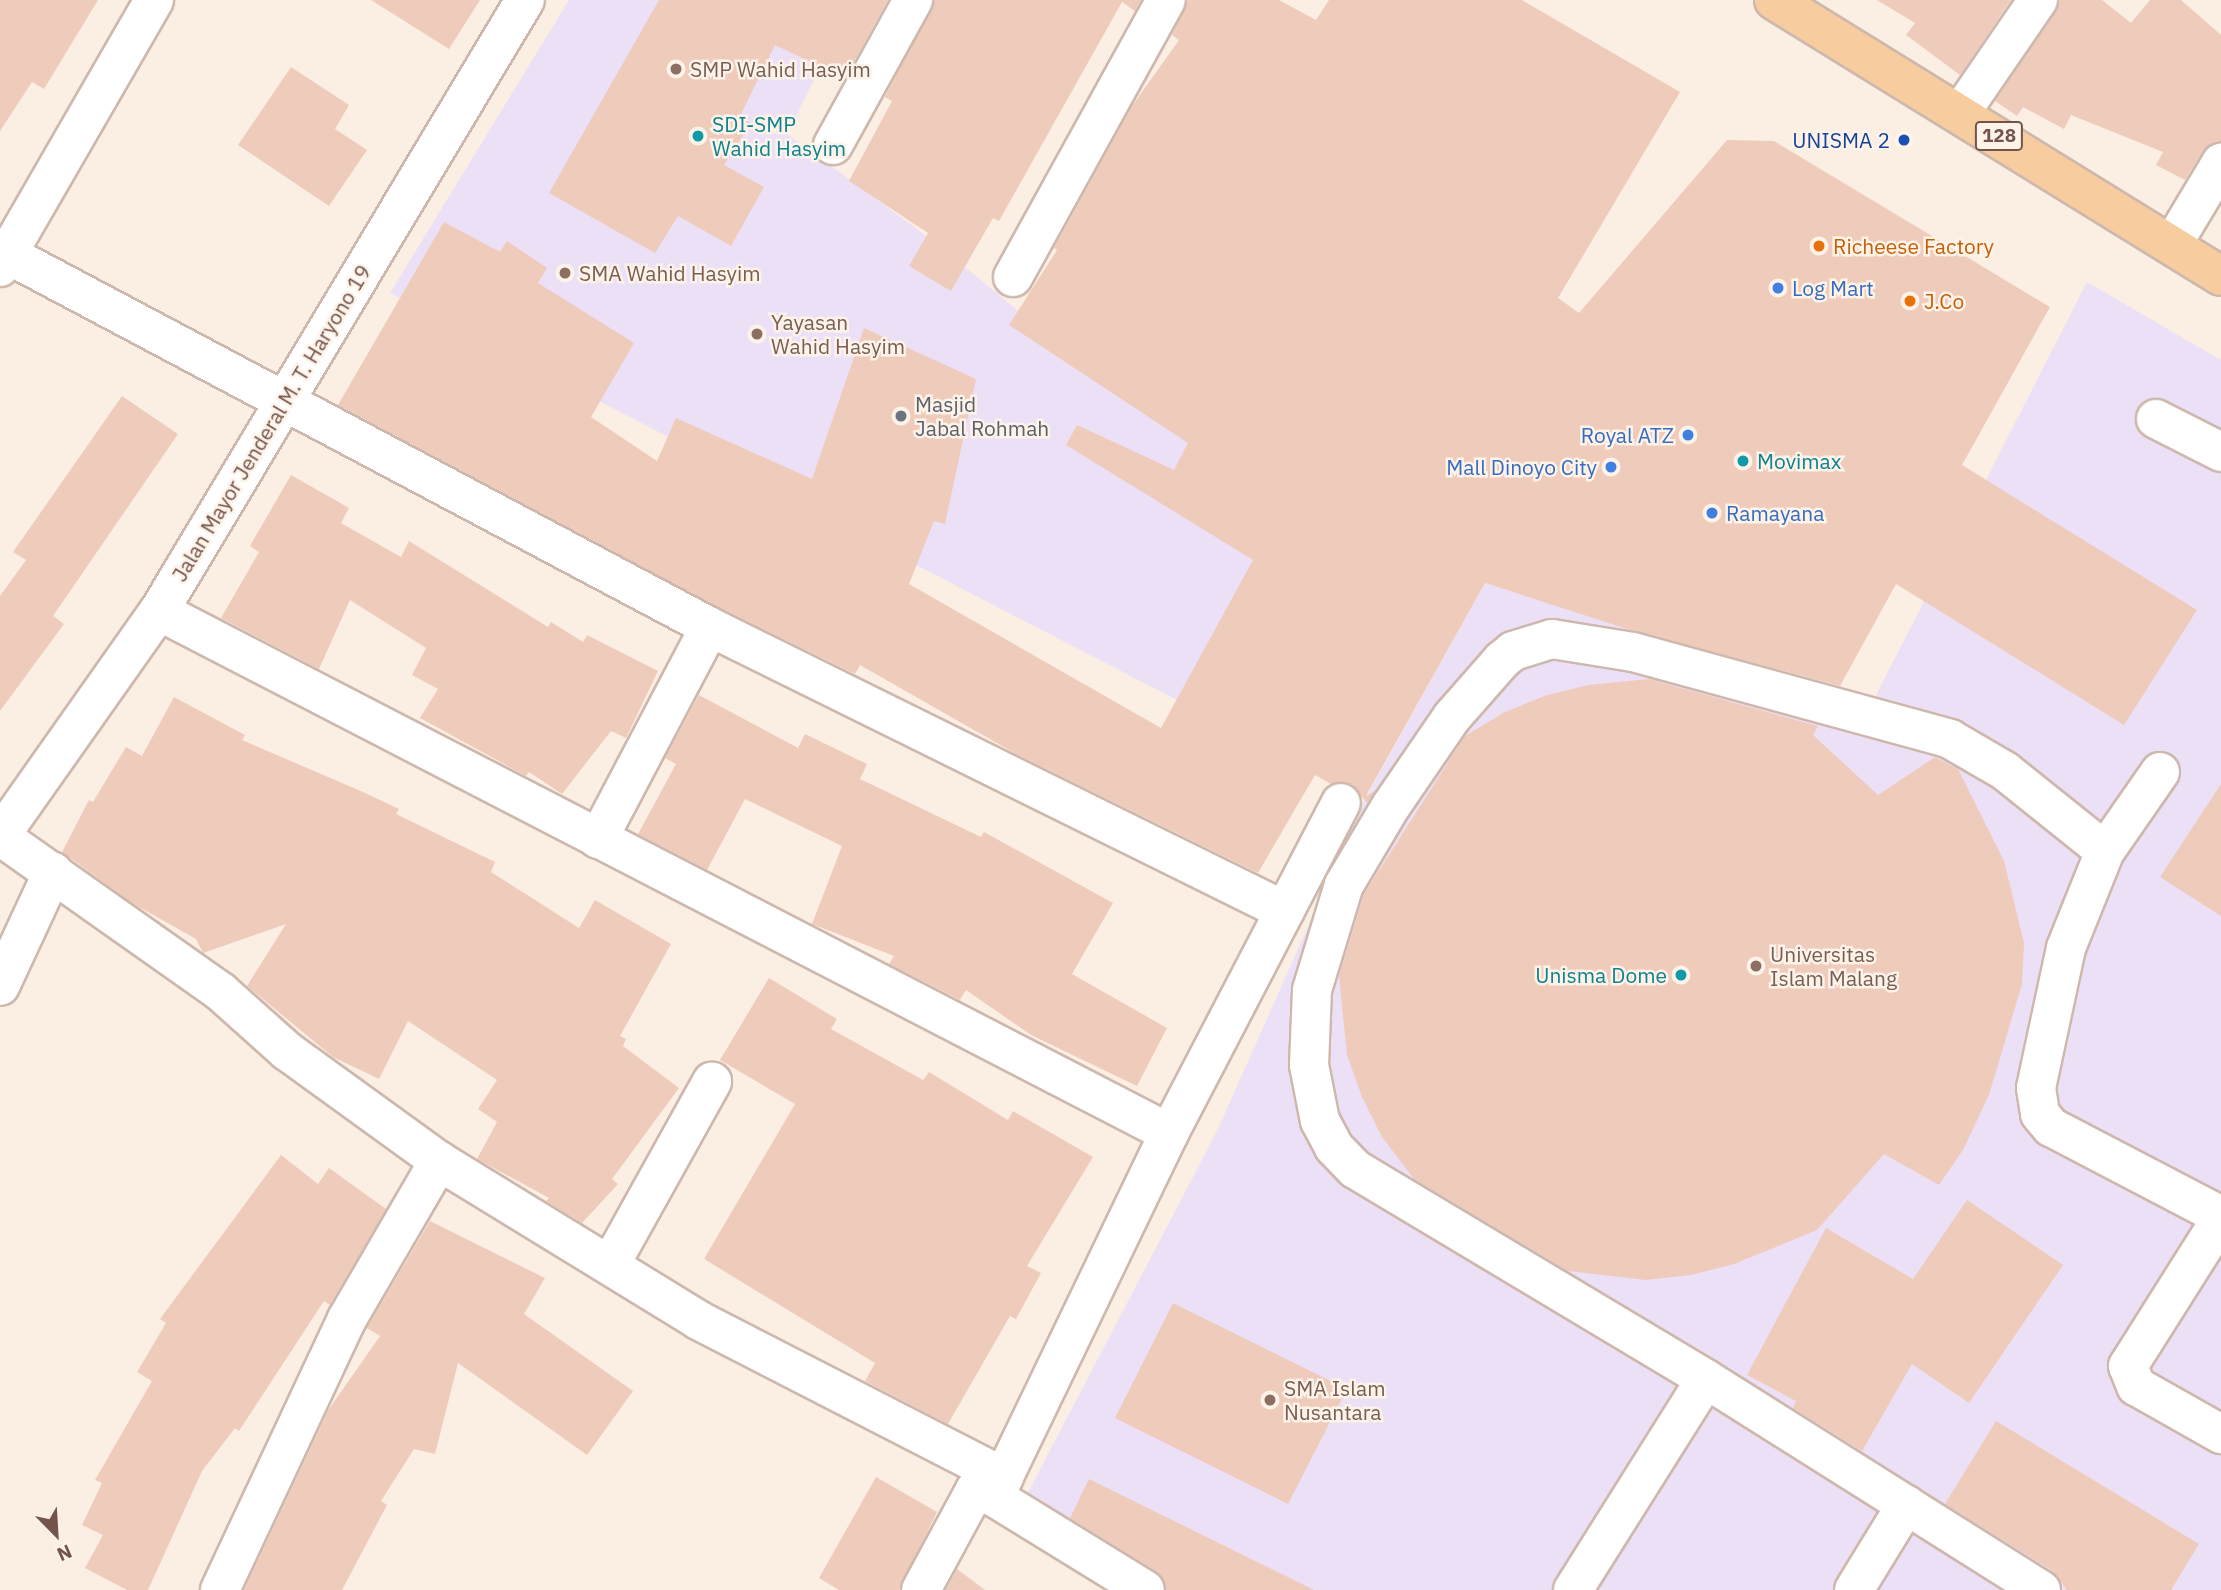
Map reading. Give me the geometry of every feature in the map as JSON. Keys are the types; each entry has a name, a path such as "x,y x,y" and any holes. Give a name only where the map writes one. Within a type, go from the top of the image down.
{"main road":[{"name":"128","path":"1774,0 2221,276"}],"street":[{"path":"154,0 4,261 286,399 710,627 1286,911"},
{"name":"Jalan Mayor Jenderal M. T. Haryono 19","path":"0,836 159,611 525,0"},
{"path":"833,145 913,0"},
{"path":"1013,277 1166,0"},
{"path":"1961,113 2038,0"},
{"path":"2172,245 2221,163"},
{"path":"2156,419 2221,452"},
{"path":"159,611 1169,1133"},
{"path":"598,839 710,627"},
{"path":"2041,1590 1706,1379 1354,1169 1334,1147 1321,1121 1309,1065 1312,990 1344,885 1452,717 1502,660 1526,646 1552,639 1633,652 1950,738 2005,771 2105,851"},
{"path":"2160,772 2105,851 2066,948 2036,1088 2040,1114 2066,1136 2221,1218 2128,1366 2136,1385 2221,1434"},
{"path":"999,1487 1169,1133 1341,803"},
{"path":"0,836 221,992 287,1051 439,1161 698,1320 999,1487 1145,1590"},
{"path":"0,986 53,873"},
{"path":"610,1265 712,1082"},
{"path":"220,1590 347,1319 439,1161"},
{"path":"1573,1590 1706,1379"},
{"path":"921,1590 975,1490 999,1487"},
{"path":"1854,1590 1906,1505"}],"shaded area":[{"name":"Yayasan Wahid Hasyim","path":"569,0 854,0 787,134 932,240 1096,375 1295,485 1177,700 390,293"},
{"name":"Universitas Islam Malang","path":"2087,282 2221,360 2221,1590 1165,1590 1023,1502 1217,1131 1364,801 1485,583 1870,707"}],"building":[{"path":"0,0 98,0 44,89 32,82 0,131"},
{"path":"371,0 480,0 449,49"},
{"path":"659,0 888,0 845,78 775,45 740,116 751,123 724,165 764,187 731,246 678,216 655,253 549,193"},
{"path":"935,0 1141,0 1135,11 1122,2 999,221 993,218 951,291 909,266 928,233 849,181 892,101 885,97"},
{"path":"1188,0 1279,0 1316,20 1329,0 1522,0 1680,92 1558,298 1579,313 1727,140 1774,141 2050,307 1962,465 2197,610 2124,725 1896,584 1840,686 1624,628 1485,583 1366,796 1375,791 1367,803 1352,784 1331,784 1315,775 1258,873 1016,754 860,665 855,674 720,608 338,405 444,222 500,252 507,241 547,268 538,283 634,343 591,417 657,461 676,418 812,479 864,328 976,379 945,524 934,521 909,584 1161,728 1253,560 1066,445 1077,425 1174,470 1188,443 1009,325 1057,250 1054,248 1132,106 1179,40 1172,35"},
{"path":"1877,0 2011,0 1960,75 1906,35 1915,23"},
{"path":"2060,0 2102,0 2131,23 2150,0 2181,0 2221,35 2221,141 2203,151 2185,180 2156,165 2163,152 2071,115 2064,129 2023,107 2017,116 1995,101 2056,12"},
{"path":"291,67 349,105 335,129 367,150 329,206 238,145"},
{"path":"122,396 178,434 53,616 64,624 0,711 0,596 26,560 13,552"},
{"path":"291,475 349,508 341,523 401,557 409,541 548,627 551,622 583,642 587,635 658,671 626,738 611,731 562,794 529,772 526,776 420,718 438,689 412,675 426,648 350,600 319,669 221,618 259,552 250,546"},
{"name":"Unisma Dome","path":"1649,679 1818,726 1813,735 1878,795 1935,757 1958,769 2004,861 2024,943 2022,984 1989,1095 1963,1150 1939,1185 1884,1154 1817,1230 1734,1264 1691,1275 1646,1280 1568,1271 1414,1179 1382,1137 1362,1097 1347,1055 1339,976 1364,894 1465,736 1503,713 1544,696 1588,685"},
{"path":"699,695 798,748 805,734 867,764 860,779 981,837 984,832 1113,903 1072,974 1167,1028 1137,1086 1031,1035 966,990 960,1000 889,964 894,956 812,924 842,846 745,799 707,870 638,834 676,764 665,758"},
{"path":"174,697 245,735 242,740 399,809 396,814 495,862 491,872 579,928 595,900 671,944 620,1036 626,1039 623,1046 679,1088 612,1179 618,1184 582,1223 546,1201 549,1198 477,1159 497,1122 478,1109 497,1080 408,1021 379,1079 333,1057 247,986 286,924 203,953 196,939 132,903 62,852 89,800 93,802 126,747 142,756"},
{"path":"2221,784 2221,916 2160,877"},
{"path":"769,978 837,1019 831,1029 923,1080 929,1072 1008,1120 1013,1111 1093,1157 1027,1266 1041,1273 1016,1319 1010,1316 948,1424 865,1381 875,1363 704,1259 795,1104 720,1060"},
{"path":"281,1155 318,1184 329,1168 386,1209 330,1305 324,1301 239,1431 235,1428 202,1471 148,1590 127,1590 85,1568 103,1535 82,1525 102,1483 95,1480 152,1381 137,1372 166,1323 160,1319"},
{"path":"1967,1200 2063,1265 1969,1403 1912,1364 1862,1451 1793,1408 1796,1401 1747,1375 1826,1228 1913,1279"},
{"path":"430,1221 545,1278 524,1314 633,1391 587,1455 458,1363 435,1454 414,1449 381,1501 387,1505 342,1590 244,1590 329,1409 380,1336 367,1328"},
{"path":"1173,1303 1347,1389 1288,1504 1115,1418"},
{"path":"1996,1421 2199,1544 2171,1590 2067,1590 2053,1571 1945,1504"},
{"path":"876,1477 937,1512 899,1590 839,1590 819,1578"},
{"path":"1089,1479 1314,1590 1167,1590 1156,1571 1070,1518"},
{"path":"957,1569 985,1590 946,1590"}],"place":[{"name":"SMP Wahid Hasyim","path":"676,69"},
{"name":"SDI-SMP Wahid Hasyim","path":"698,136"},
{"name":"UNISMA 2","path":"1904,140"},
{"name":"Richeese Factory","path":"1819,246"},
{"name":"SMA Wahid Hasyim","path":"565,273"},
{"name":"Log Mart","path":"1778,288"},
{"name":"J.Co","path":"1910,301"},
{"name":"Yayasan Wahid Hasyim","path":"757,334"},
{"name":"Masjid Jabal Rohmah","path":"901,416"},
{"name":"Royal ATZ","path":"1688,435"},
{"name":"Movimax","path":"1743,461"},
{"name":"Mall Dinoyo City","path":"1611,467"},
{"name":"Ramayana","path":"1712,513"},
{"name":"Universitas Islam Malang","path":"1756,966"},
{"name":"Unisma Dome","path":"1681,975"},
{"name":"SMA Islam Nusantara","path":"1270,1400"}]}
